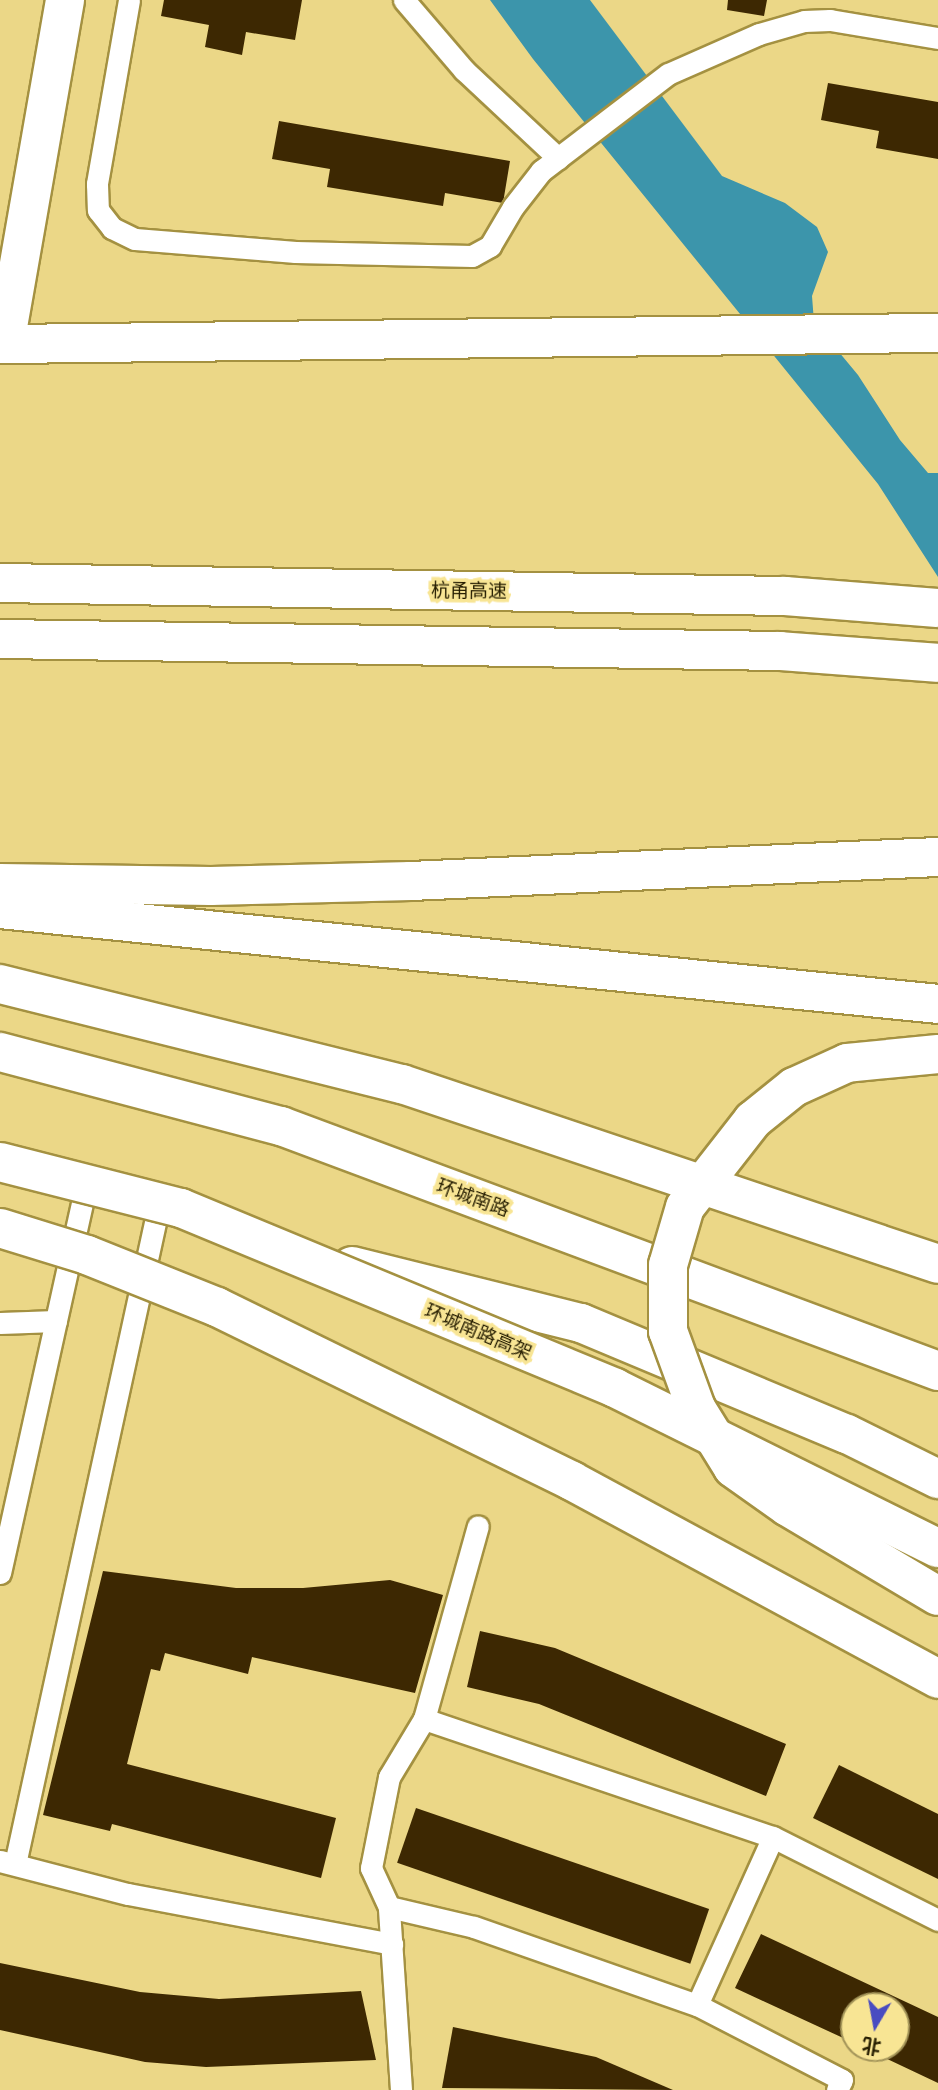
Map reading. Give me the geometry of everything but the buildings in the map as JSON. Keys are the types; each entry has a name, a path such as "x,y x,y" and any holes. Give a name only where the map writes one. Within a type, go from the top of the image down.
{"main road":[{"path":"65,0 3,344 938,332"},
{"name":"杭甬高速","path":"0,583 785,596 938,608"},
{"path":"0,639 779,651 938,663"},
{"path":"0,883 211,886 411,881 938,857"},
{"path":"0,909 938,1004"},
{"path":"0,984 402,1084 938,1264"},
{"name":"环城南路","path":"0,1052 281,1126 938,1371"},
{"path":"938,1054 847,1063 794,1087 753,1120 685,1208 668,1265 668,1331 696,1408 733,1468 788,1507 938,1596"},
{"name":"环城南路高架","path":"0,1162 194,1213 615,1388 938,1548"},
{"path":"0,1179 580,1323 847,1434 938,1479"},
{"path":"0,1228 87,1255 217,1307 572,1481 938,1679"}],"lane":[{"path":"129,0 97,184 98,210 112,228 135,239 295,252 472,256 490,246 513,207 558,158 668,75 759,34 804,21 830,20 938,38"},
{"path":"404,0 464,70 558,158"},
{"path":"0,1573 83,1199"},
{"path":"156,1218 7,1863 128,1894 392,1944"},
{"path":"0,1323 56,1321"},
{"path":"401,2090 389,1907 371,1868 389,1777 424,1719 478,1526"},
{"path":"424,1719 773,1837 938,1920"},
{"path":"697,2005 773,1837"},
{"path":"389,1907 474,1927 697,2005 842,2080 837,2090"}],"water":[{"path":"490,0 590,0 722,176 785,203 817,227 828,252 812,296 814,322 858,375 900,440 928,473 938,473 938,577 878,484 533,59"}]}
